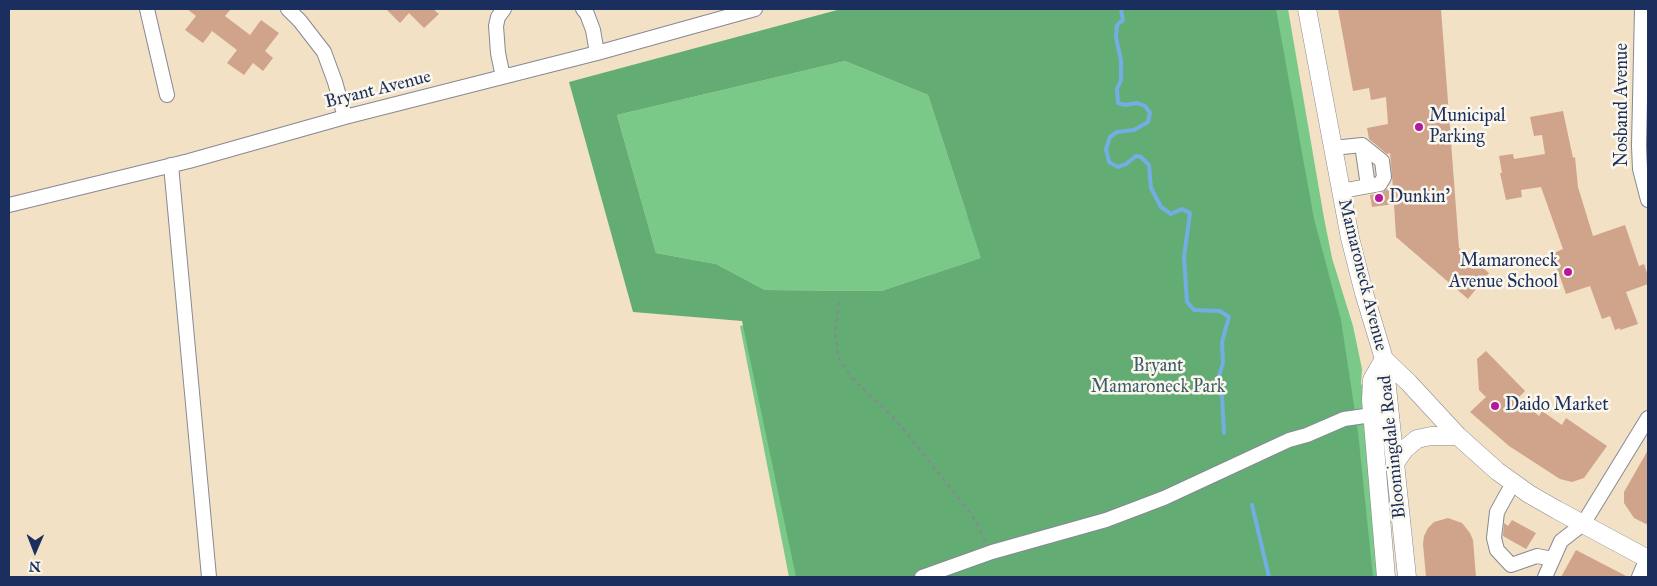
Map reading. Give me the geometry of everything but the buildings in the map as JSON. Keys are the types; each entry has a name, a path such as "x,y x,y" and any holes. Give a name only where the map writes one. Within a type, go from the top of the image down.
{"main road":[{"name":"Mamaroneck Avenue","path":"1307,9 1350,238 1384,359 1458,436 1513,483 1583,524 1648,558"},
{"name":"Bloomingdale Road","path":"1384,359 1372,380 1372,415 1386,577"},
{"name":"Bloomingdale Road","path":"1384,359 1407,577"},
{"path":"1395,463 1405,449 1417,439 1431,436 1458,436"}],"street":[{"path":"148,9 167,95"},
{"path":"288,9 324,52 345,118"},
{"path":"503,77 498,53 496,26 498,17 504,9"},
{"path":"583,9 593,30 597,53"},
{"name":"Bryant Avenue","path":"9,205 172,165 597,53 755,9"},
{"name":"Nosband Avenue","path":"1642,9 1644,66 1639,146 1640,169 1648,200"},
{"path":"1333,148 1362,145 1382,161 1384,177 1380,184 1341,191"},
{"path":"172,165 209,577"},
{"path":"922,577 992,552 1106,520 1164,498 1288,440 1307,435 1344,419 1372,415"},
{"path":"1545,577 1561,542 1583,524 1648,418"},
{"path":"1513,483 1497,512 1494,538 1498,550 1511,565 1537,556 1553,559"},
{"path":"1639,577 1648,558"}],"path":[{"path":"839,302 835,333 839,359 852,378 896,420 949,486 972,516 992,552"}],"green space":[{"name":"Bryant Mamaroneck Park","path":"841,9 1276,9 1314,219 1341,320 1358,432 1373,577 796,577 742,321 633,312 569,82","holes":["845,61 928,95 981,258 881,291 765,290 716,264 656,253 617,115"]},
{"name":"Bryant Mamaroneck Park","path":"957,9 1288,9 1332,258 1353,326 1362,369 1361,384 1365,389 1365,423 1378,577 789,577 740,326 979,286 975,260 881,291 765,290 716,264 656,253 617,115 845,61 928,95 967,215"}],"waterway":[{"path":"1121,9 1123,20 1117,25 1116,38 1121,60 1121,80 1117,89 1118,103 1125,105 1137,103 1145,106 1150,113 1148,122 1134,130 1117,132 1110,137 1106,149 1109,162 1118,167 1126,164 1136,156 1141,157 1149,165 1151,188 1161,207 1171,214 1182,209 1190,213 1184,257 1187,302 1194,310 1220,311 1229,317 1222,342 1223,363 1217,382 1222,397 1224,433"},
{"path":"1252,505 1269,577"}],"place":[{"name":"Municipal Parking","path":"1419,127"},
{"name":"Dunkin'","path":"1379,198"},
{"name":"Mamaroneck Avenue School","path":"1568,272"},
{"name":"Daido Market","path":"1495,406"}]}
